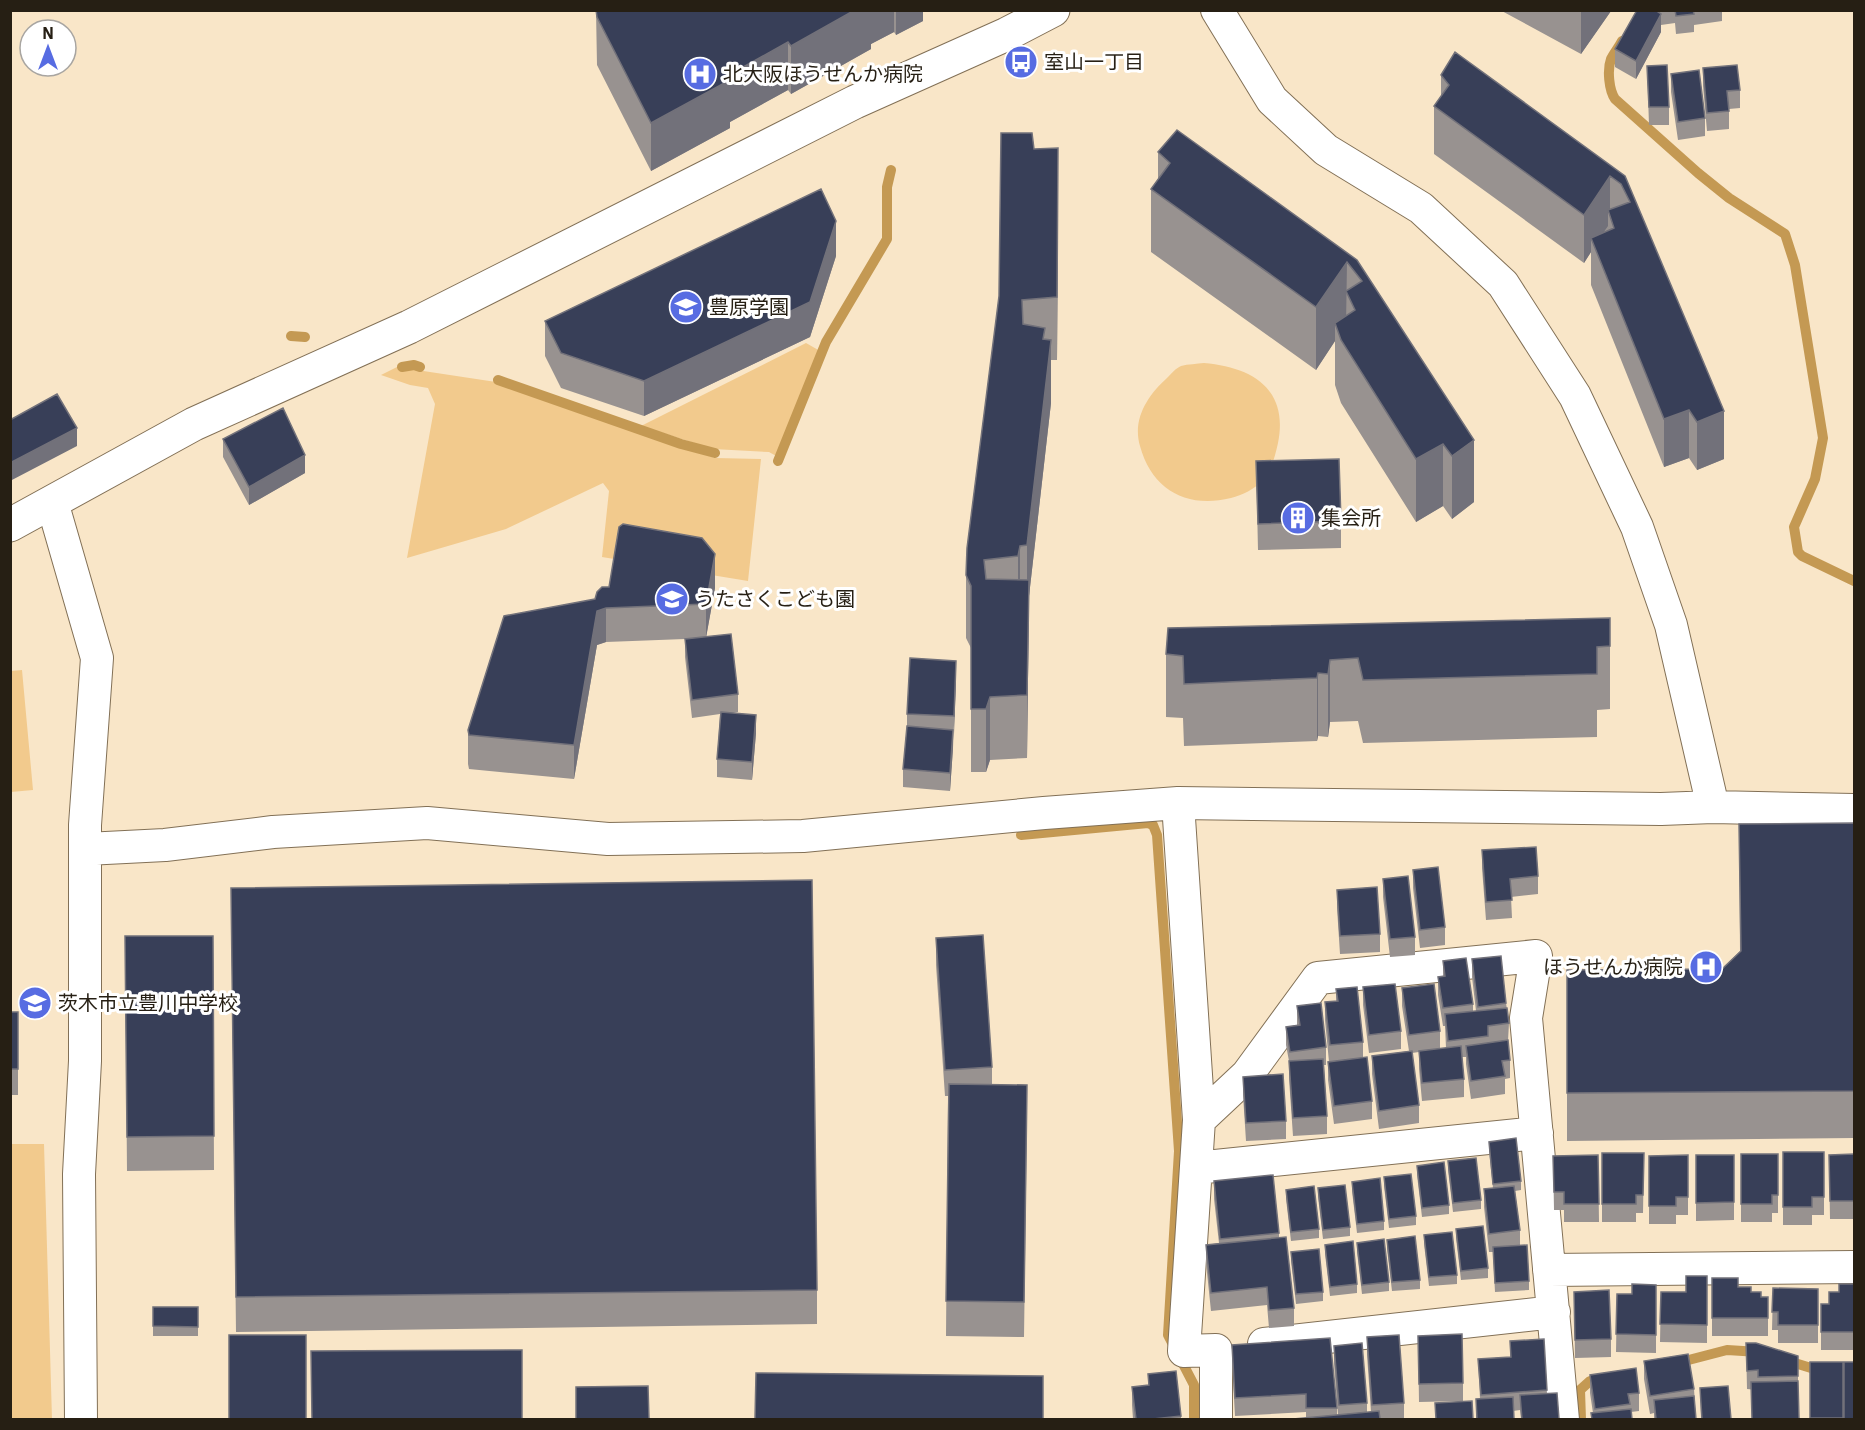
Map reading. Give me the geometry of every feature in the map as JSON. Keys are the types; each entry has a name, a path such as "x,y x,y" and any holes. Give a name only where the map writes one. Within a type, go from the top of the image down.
{"street":[{"path":"10,525 194,424 409,327 855,102 1007,34 1053,10"},
{"path":"1217,10 1272,100 1326,150 1421,208 1503,284 1575,396 1637,527 1671,625 1713,807"},
{"path":"52,502 97,658 85,825 85,1061 79,1174 81,1419"},
{"path":"86,849 165,845 273,832 427,823 608,839 803,836 1178,803 1854,810"},
{"path":"1178,803 1199,1120 1184,1351 1216,1350 1554,1312"},
{"path":"1199,1120 1247,1075 1318,978 1536,956 1526,1018 1563,1419"},
{"path":"1196,1168 1537,1133"},
{"path":"1550,1270 1854,1267"},
{"path":"1216,1350 1216,1419"}],"shaded area":[{"path":"806,343 820,351 778,457 769,452 713,449 641,426"},
{"path":"1204,363 1237,369 1263,384 1272,395 1278,408 1280,424 1274,458 1262,481 1244,493 1215,501 1186,498 1162,485 1146,461 1138,436 1143,408 1160,385 1181,366"},
{"path":"397,367 496,382 715,458 761,459 748,581 602,557 609,491 603,483 506,529 407,558 435,404 428,388 410,385 381,375"},
{"path":"22,670 33,790 11,792 11,671"},
{"path":"11,1144 44,1144 52,1419 11,1419"}],"building":[{"path":"596,10 855,10 791,46 788,42 727,76 730,80 651,123 597,17"},
{"path":"1637,10 1655,10 1661,14 1636,61 1615,49"},
{"path":"1675,10 1693,10 1694,14 1676,16"},
{"path":"1455,52 1625,176 1724,411 1697,422 1689,410 1664,419 1591,238 1614,228 1608,210 1630,202 1621,184 1610,176 1584,215 1434,106 1449,85 1441,75"},
{"path":"1667,65 1669,107 1649,107 1647,66"},
{"path":"1737,65 1740,90 1727,91 1729,111 1707,113 1703,68"},
{"path":"1699,70 1705,118 1678,122 1671,74"},
{"path":"1177,130 1357,260 1474,440 1452,456 1443,444 1416,459 1341,340 1335,323 1355,310 1346,291 1362,281 1347,262 1316,307 1151,189 1170,163 1158,152"},
{"path":"1001,133 1032,133 1034,149 1058,148 1057,297 1022,300 1023,324 1045,328 1043,339 1051,340 1027,545 1020,546 1018,556 984,560 986,579 1029,580 1027,695 990,697 986,709 971,709 971,586 966,575 967,548 999,296"},
{"path":"821,189 836,221 810,302 644,381 561,353 545,321"},
{"path":"57,394 77,428 10,463 10,420"},
{"path":"283,408 305,455 249,487 223,439"},
{"path":"1339,459 1341,521 1258,524 1256,461"},
{"path":"623,524 702,538 715,554 706,604 606,608 597,611 574,745 469,735 468,730 504,616 595,599 602,587 609,587 619,527"},
{"path":"1610,618 1610,646 1597,647 1597,674 1363,680 1358,658 1330,660 1328,674 1318,673 1317,678 1184,684 1183,656 1166,654 1168,628"},
{"path":"731,634 738,694 692,700 685,639"},
{"path":"910,658 956,661 954,716 907,714"},
{"path":"721,712 756,715 752,762 717,759"},
{"path":"907,726 953,730 950,773 903,769"},
{"path":"1854,823 1854,1091 1567,1093 1567,970 1722,969 1741,951 1739,824"},
{"path":"1536,847 1538,876 1510,879 1512,900 1486,902 1482,850"},
{"path":"1438,867 1445,927 1420,930 1413,870"},
{"path":"1408,876 1415,937 1390,939 1383,879"},
{"path":"812,880 817,1290 236,1297 231,888"},
{"path":"1377,887 1380,934 1340,936 1337,890"},
{"path":"983,935 992,1067 945,1070 936,938"},
{"path":"125,936 213,936 214,1136 127,1137"},
{"path":"1501,956 1506,1003 1478,1007 1472,959"},
{"path":"1466,958 1473,1004 1443,1008 1438,977 1445,976 1443,961"},
{"path":"1395,984 1401,1031 1369,1035 1363,987"},
{"path":"1434,984 1440,1031 1409,1035 1402,988"},
{"path":"1357,987 1363,1042 1330,1045 1325,1002 1338,1001 1336,989"},
{"path":"1321,1003 1326,1047 1290,1052 1286,1027 1300,1025 1297,1006"},
{"path":"1507,1008 1509,1023 1488,1026 1488,1036 1448,1041 1445,1014"},
{"path":"10,1012 18,1012 18,1069 10,1069"},
{"path":"1508,1040 1510,1060 1502,1061 1505,1076 1471,1081 1466,1046"},
{"path":"1461,1046 1464,1079 1422,1083 1419,1051"},
{"path":"1412,1051 1419,1105 1379,1111 1372,1056"},
{"path":"1367,1057 1372,1101 1334,1106 1328,1062"},
{"path":"1323,1059 1327,1116 1293,1118 1289,1061"},
{"path":"1283,1074 1286,1121 1246,1123 1243,1077"},
{"path":"949,1084 1027,1085 1024,1302 946,1301"},
{"path":"1516,1138 1521,1181 1493,1184 1489,1142"},
{"path":"1783,1152 1824,1152 1824,1197 1812,1197 1812,1207 1783,1207"},
{"path":"1602,1153 1644,1153 1643,1195 1636,1195 1636,1204 1602,1204"},
{"path":"1741,1154 1778,1154 1778,1195 1772,1195 1772,1204 1741,1204"},
{"path":"1854,1154 1854,1201 1830,1201 1829,1155"},
{"path":"1598,1155 1599,1204 1564,1204 1564,1192 1554,1192 1553,1156"},
{"path":"1688,1155 1688,1197 1676,1197 1676,1206 1649,1206 1649,1156"},
{"path":"1696,1155 1734,1155 1734,1202 1696,1203"},
{"path":"1476,1158 1481,1200 1453,1203 1448,1161"},
{"path":"1444,1162 1449,1205 1422,1208 1417,1166"},
{"path":"1411,1174 1416,1216 1389,1219 1384,1177"},
{"path":"1273,1175 1279,1233 1220,1239 1214,1181"},
{"path":"1380,1178 1384,1221 1357,1224 1352,1182"},
{"path":"1345,1185 1350,1227 1323,1230 1318,1188"},
{"path":"1314,1186 1319,1229 1291,1232 1286,1190"},
{"path":"1514,1186 1520,1230 1489,1234 1484,1189"},
{"path":"1483,1226 1488,1268 1461,1271 1456,1229"},
{"path":"1452,1232 1457,1275 1429,1277 1424,1235"},
{"path":"1415,1236 1420,1280 1392,1282 1387,1240"},
{"path":"1286,1237 1294,1308 1269,1310 1267,1287 1211,1293 1206,1245"},
{"path":"1384,1239 1389,1282 1362,1285 1357,1243"},
{"path":"1353,1241 1357,1284 1330,1287 1325,1245"},
{"path":"1527,1245 1529,1281 1495,1283 1493,1247"},
{"path":"1319,1249 1323,1292 1296,1294 1291,1252"},
{"path":"1686,1276 1707,1276 1707,1325 1660,1324 1661,1292 1686,1292"},
{"path":"1712,1278 1738,1278 1738,1287 1751,1287 1751,1292 1761,1292 1761,1297 1768,1297 1768,1318 1712,1318"},
{"path":"1632,1284 1656,1285 1656,1335 1616,1334 1617,1294 1632,1294"},
{"path":"1839,1284 1854,1284 1854,1332 1821,1332 1821,1304 1829,1304 1829,1292 1839,1292"},
{"path":"1773,1288 1818,1289 1818,1325 1778,1325 1778,1312 1772,1312"},
{"path":"1609,1290 1611,1339 1575,1340 1574,1292"},
{"path":"153,1307 198,1307 198,1327 153,1326"},
{"path":"1462,1334 1463,1383 1419,1384 1418,1336"},
{"path":"229,1335 306,1335 306,1419 229,1419"},
{"path":"1399,1335 1404,1403 1372,1405 1367,1337"},
{"path":"1330,1338 1337,1408 1306,1408 1306,1394 1235,1398 1232,1345"},
{"path":"1544,1339 1547,1390 1481,1395 1478,1359 1511,1357 1510,1341"},
{"path":"1362,1343 1367,1403 1339,1405 1334,1346"},
{"path":"1746,1343 1756,1343 1798,1356 1798,1376 1758,1377 1758,1370 1747,1371"},
{"path":"522,1350 522,1419 312,1419 311,1351"},
{"path":"1688,1354 1694,1389 1650,1396 1644,1361"},
{"path":"1810,1362 1843,1362 1843,1418 1810,1418"},
{"path":"1844,1362 1854,1362 1854,1419 1844,1419"},
{"path":"1636,1368 1639,1393 1628,1394 1630,1404 1595,1409 1590,1375"},
{"path":"1176,1371 1181,1416 1136,1419 1132,1387 1149,1385 1148,1374"},
{"path":"756,1373 1043,1376 1043,1419 755,1419"},
{"path":"1798,1381 1799,1419 1752,1419 1751,1382"},
{"path":"648,1386 649,1419 576,1419 576,1387"},
{"path":"1728,1386 1731,1419 1702,1419 1700,1388"},
{"path":"1557,1393 1559,1419 1522,1419 1520,1395"},
{"path":"1694,1396 1696,1419 1656,1419 1654,1400"},
{"path":"1513,1397 1514,1419 1477,1419 1476,1399"},
{"path":"1472,1401 1473,1419 1436,1419 1435,1403"},
{"path":"1631,1409 1632,1419 1592,1419 1591,1413"},
{"path":"1379,1411 1380,1419 1293,1419"}],"waterway":[{"path":"1622,41 1611,59 1609,69 1610,85 1615,99 1729,198 1785,234 1795,265 1823,438 1815,479 1794,527 1798,552 1854,581"},
{"path":"778,461 826,342 887,239 887,187 891,170"},
{"path":"291,336 305,337"},
{"path":"402,367 414,365 420,367"},
{"path":"498,380 681,444 715,453"},
{"path":"1021,835 1148,823 1153,825 1157,835 1179,1151 1168,1335 1194,1385 1194,1420"},
{"path":"1677,1363 1727,1350 1759,1352"},
{"path":"1785,1360 1811,1368 1854,1370"},
{"path":"1581,1420 1580,1390 1590,1381 1603,1378"}],"place":[{"name":"室山一丁目","path":"1021,62"},
{"name":"北大阪ほうせんか病院","path":"700,74"},
{"name":"豊原学園","path":"686,307"},
{"name":"集会所","path":"1298,518"},
{"name":"うたさくこども園","path":"672,599"},
{"name":"ほうせんか病院","path":"1706,967"},
{"name":"茨木市立豊川中学校","path":"35,1003"}]}
